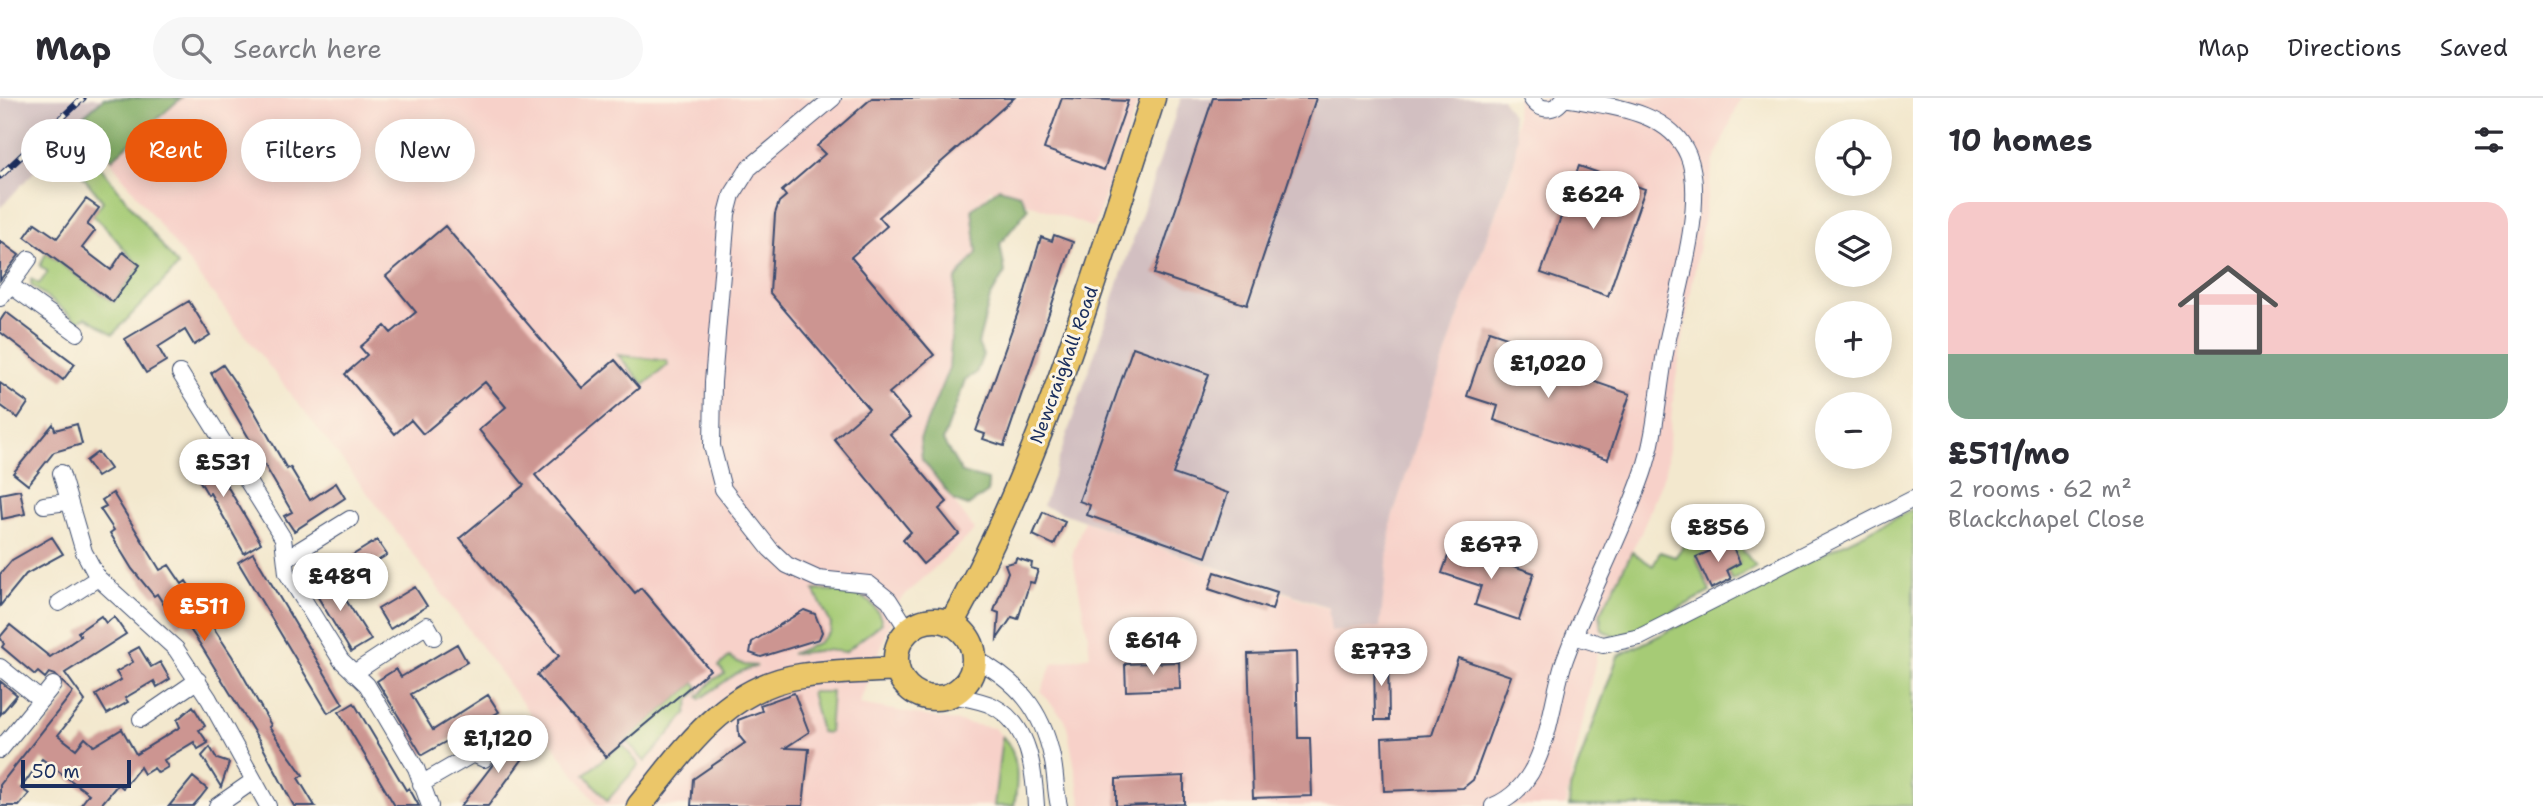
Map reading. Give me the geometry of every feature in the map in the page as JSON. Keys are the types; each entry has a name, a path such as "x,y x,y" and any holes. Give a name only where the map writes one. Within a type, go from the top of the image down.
{"main road":[{"name":"Newcraighall Road","path":"951,624 982,568 1026,470 1086,303 1153,98"},
{"path":"925,621 951,624 967,637 974,658 967,682 951,695 933,698 922,696 903,682 897,669 899,643 908,631 925,621"},
{"path":"639,806 702,728 750,693 801,676 897,669"}],"street":[{"path":"833,98 749,168 732,195 727,214 713,382 714,461 730,499 780,559 807,575 860,582 876,588 889,600 908,631"},
{"path":"1493,806 1519,787 1545,744 1564,662 1622,533 1644,469 1671,318 1691,232 1694,180 1689,156 1682,144 1646,114 1564,98 1557,107 1547,109 1536,105 1531,98"},
{"path":"29,259 5,291 78,333"},
{"path":"180,373 283,538 287,573 341,660 367,685 416,768 430,806"},
{"path":"61,473 83,552 98,578 176,649 198,680 268,806"},
{"path":"1574,636 1603,645 1640,637 1913,499"},
{"path":"44,506 67,502"},
{"path":"287,558 350,519"},
{"path":"59,603 98,578"},
{"path":"354,673 427,625 435,637"},
{"path":"974,658 998,671 1021,691 1041,717 1053,760 1059,806"},
{"path":"0,667 41,700"},
{"path":"141,719 198,680"},
{"path":"0,750 53,685"},
{"path":"951,695 993,706 1012,722 1034,763 1036,806"},
{"path":"421,784 473,754 484,759"},
{"path":"217,806 253,781"}],"shaded area":[{"path":"0,98 104,98 79,119 21,119 21,182 24,182 0,208"},
{"path":"104,98 1139,98 1094,228 990,189 973,227 977,253 956,279 949,368 920,439 922,459 975,530 899,601 859,704 994,728 1009,743 1017,767 1014,806 598,806 382,512 126,182 227,182 227,119 125,119 125,180 111,161 111,119 82,117"},
{"path":"1181,98 1502,98 1512,115 1517,137 1514,163 1456,323 1392,518 1380,627 1331,632 1328,607 1043,506"},
{"path":"1517,98 1741,98 1713,163 1674,390 1666,470 1641,533 1600,614 1602,630 1565,806 1082,806 1066,721 1041,692 1052,664 1090,656 1072,555 1084,521 1380,627 1392,518 1456,323 1514,164"}],"green space":[{"path":"104,98 181,98 157,119 125,119 125,148 112,159 111,119 82,117"},
{"path":"111,181 178,266 113,334 86,317 78,321 31,285 31,279 39,284 48,272 40,266 46,253 113,302 140,265 93,216 103,201 87,182"},
{"path":"999,188 1020,194 1028,209 1000,244 1005,272 990,298 978,344 983,355 976,373 965,380 943,441 962,473 988,480 988,492 968,506 954,501 922,459 920,439 949,368 956,279 977,253 972,209"},
{"path":"618,355 667,361 668,365 644,385"},
{"path":"1913,509 1913,806 1569,806 1570,788 1618,656"},
{"path":"1705,518 1728,543 1734,539 1756,567 1732,581 1727,570 1740,563 1733,548 1717,548 1696,558 1710,592 1636,631 1615,637 1602,630 1600,614 1632,552 1653,566 1660,552 1675,557"},
{"path":"814,590 856,594 872,604 882,623 845,652 825,650 791,654 818,643 830,632 831,624"},
{"path":"729,657 744,665 757,666 737,673 700,699 698,697 714,679 725,674 719,666"},
{"path":"695,683 699,689 690,699 686,714 645,762 626,740"},
{"path":"811,692 832,692 829,733 821,732"},
{"path":"1002,736 1015,760 1017,778 1014,806 994,806"},
{"path":"622,744 639,765 607,801 585,774"}],"building":[{"path":"872,98 1014,98 879,217 887,226 851,257 934,355 889,393 910,418 890,434 947,502 939,509 959,534 923,564 903,540 911,532 834,439 869,409 770,293 775,214 779,202 786,196 782,191 825,154 817,146"},
{"path":"1062,98 1128,101 1104,170 1044,149"},
{"path":"1213,98 1316,98 1247,305 1154,274"},
{"path":"1579,166 1645,189 1608,296 1541,273"},
{"path":"86,199 99,208 87,225 95,231 82,248 111,270 123,252 140,265 113,302 25,237 35,223 57,238"},
{"path":"445,226 582,388 615,360 639,388 535,475 635,593 641,588 710,670 606,757 537,675 559,656 460,538 524,485 479,430 506,407 485,382 423,434 411,420 395,434 345,374 367,355 360,347 385,326 391,333 416,312 386,276"},
{"path":"1054,235 1073,242 1004,446 983,439 985,434 976,431 1023,298 1041,237 1052,241"},
{"path":"0,241 19,255 0,280"},
{"path":"189,301 210,335 194,345 185,330 158,347 166,361 146,373 125,339"},
{"path":"6,312 75,364 63,380 0,332 0,321"},
{"path":"1489,331 1507,337 1502,350 1630,394 1608,459 1494,420 1498,406 1467,396"},
{"path":"1133,347 1209,374 1173,474 1228,493 1206,557 1087,515 1090,505 1079,501"},
{"path":"223,365 253,409 287,469 290,467 310,500 336,483 345,498 294,531 284,516 292,512 211,373"},
{"path":"0,383 28,403 18,418 0,405"},
{"path":"53,424 55,430 77,424 82,444 54,452 28,485 13,473"},
{"path":"204,447 261,543 244,553 210,493 208,495 186,458"},
{"path":"98,452 110,469 97,477 86,461"},
{"path":"20,490 25,514 2,519 0,494"},
{"path":"113,493 160,570 169,565 182,584 186,581 196,596 188,601 203,624 209,621 232,656 271,725 269,727 303,775 298,778 315,806 294,806 259,740 185,622 178,627 157,594 154,596 132,569 110,533 114,530 100,509 106,506 102,500"},
{"path":"1043,512 1065,522 1054,545 1033,535"},
{"path":"52,537 63,554 26,574 0,606 0,574 12,560"},
{"path":"377,540 387,555 357,573 348,558"},
{"path":"1731,542 1740,563 1727,570 1731,579 1711,589 1696,557"},
{"path":"1452,545 1534,573 1519,620 1475,605 1481,586 1442,573"},
{"path":"253,553 343,704 328,713 238,562"},
{"path":"1016,558 1032,563 1031,568 1038,570 1034,583 1030,582 1018,619 1012,617 997,639 999,613 994,611 1008,572 1005,564 1015,562"},
{"path":"1215,572 1277,592 1272,610 1209,589"},
{"path":"329,573 371,640 351,652 310,584"},
{"path":"415,587 427,606 390,629 378,609"},
{"path":"804,610 815,614 822,632 819,639 761,657 750,653 752,642"},
{"path":"101,616 106,623 114,617 126,634 65,673 85,701 58,735 76,749 85,738 94,746 122,729 136,754 180,727 177,720 193,706 205,726 199,730 208,743 198,749 194,742 164,760 168,767 158,773 154,768 144,774 140,767 123,788 118,784 100,806 80,806 89,794 42,759 21,788 29,794 19,806 0,806 0,785 73,692 55,675 49,673 45,678 38,672 35,675 2,647 4,644 0,637 10,625 50,657 81,636 78,632"},
{"path":"457,644 467,662 411,694 433,730 488,695 499,712 422,755 377,681 396,669 401,677"},
{"path":"139,647 151,667 160,662 170,679 157,687 154,681 125,698 128,702 107,714 96,695 121,680 116,672 133,662 128,653"},
{"path":"1296,652 1298,738 1310,738 1312,796 1253,798 1248,654"},
{"path":"1374,657 1388,657 1389,720 1375,720"},
{"path":"1458,658 1511,676 1473,780 1463,788 1384,791 1382,738 1432,735"},
{"path":"1179,662 1180,689 1126,691 1125,664"},
{"path":"0,681 17,695 0,715"},
{"path":"794,693 809,732 785,748 809,749 803,806 691,806 693,779 745,743 739,736 738,720 762,711 760,705"},
{"path":"354,703 406,790 409,788 419,806 395,806 339,712"},
{"path":"514,737 530,749 488,806 461,806"},
{"path":"210,747 217,759 229,763 221,787 202,756"},
{"path":"1184,776 1184,804 1116,806 1116,779"},
{"path":"193,777 207,789 200,798 193,806 169,806"}],"railway":[{"path":"0,176 83,98"}]}
